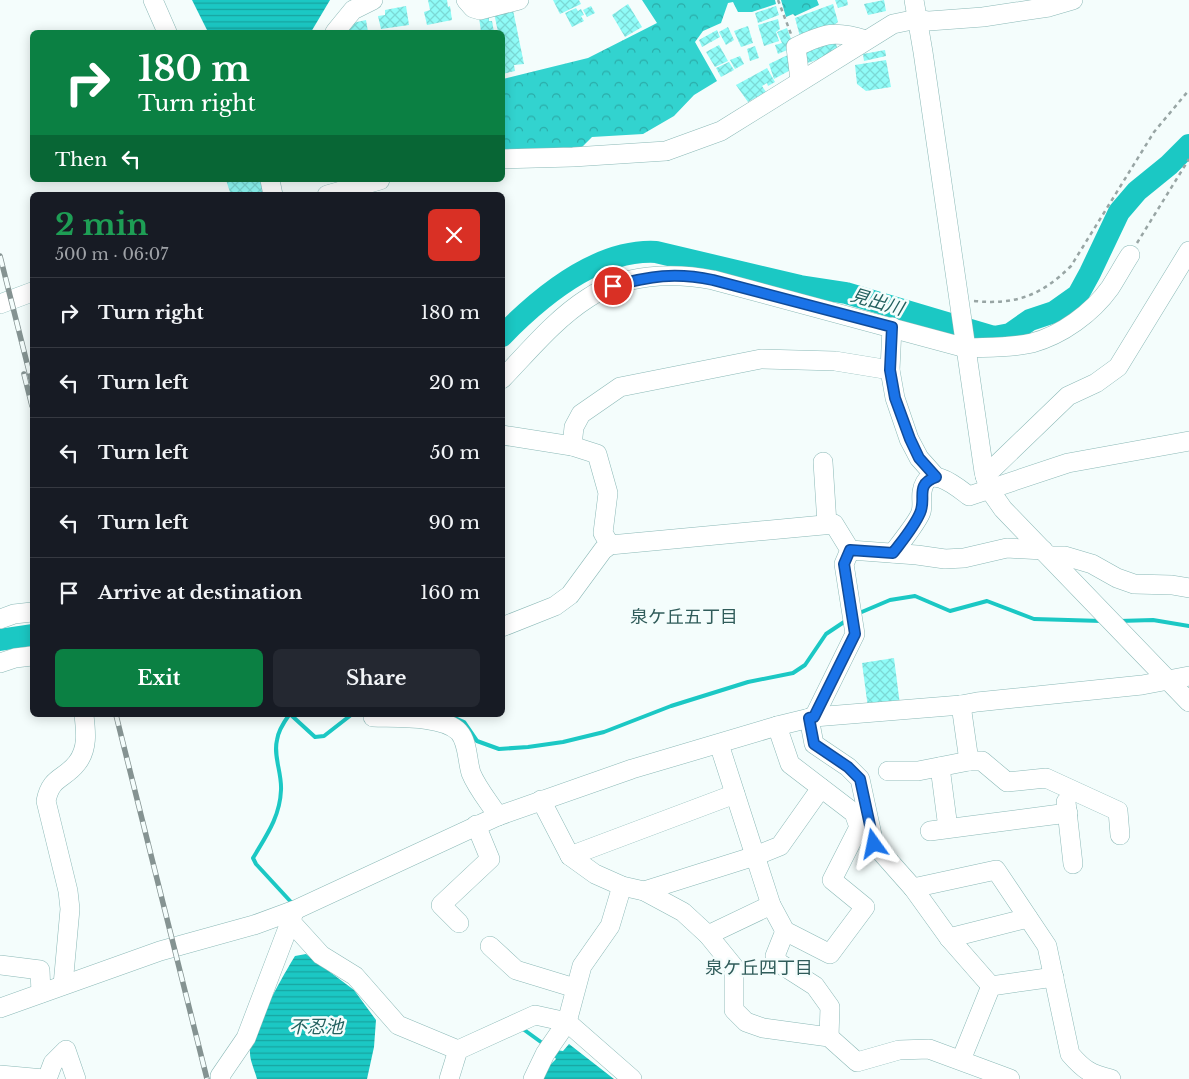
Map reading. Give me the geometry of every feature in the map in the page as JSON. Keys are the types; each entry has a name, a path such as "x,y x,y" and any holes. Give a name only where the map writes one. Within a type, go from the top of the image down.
{"street":[{"path":"153,0 166,30"},
{"path":"337,30 353,10 373,0"},
{"path":"466,0 473,8 480,10 518,0"},
{"path":"914,0 987,483 1003,509 1170,680 1189,702"},
{"path":"505,159 666,151 721,131 800,80 893,24 917,19 929,21 983,17 1073,0"},
{"path":"800,80 796,47 814,38 833,34 846,34 866,40"},
{"path":"334,192 354,183"},
{"path":"892,327 890,370 895,398 910,439 919,458 936,477 948,480 969,496 987,483 1068,396 1096,383 1118,367 1189,251"},
{"path":"505,376 563,317 589,297 620,284 664,275 689,275 713,280 966,348 998,347 1045,339 1080,320 1109,289 1130,255"},
{"path":"0,304 30,293"},
{"path":"572,446 574,428 581,414 620,387 761,359 835,361 890,370"},
{"path":"505,436 572,446 597,454 608,493 603,533 610,545"},
{"path":"987,483 1068,464 1189,441"},
{"path":"823,462 827,524"},
{"path":"893,553 921,512 922,490 928,480 936,477"},
{"path":"505,626 556,606 570,595 603,550 610,545 834,524 850,550"},
{"path":"850,550 945,559 964,558 1007,548 1065,556 1092,564 1117,578 1134,584 1172,585 1189,588"},
{"path":"850,550 844,564 855,634 812,718 814,744 848,767 860,779 874,844 913,888 949,938 991,986"},
{"path":"0,619 14,614 30,612"},
{"path":"0,663 15,658 30,656"},
{"path":"0,1008 160,951 293,916 498,816 632,770 777,726 812,718 961,705 1142,685 1189,676"},
{"path":"961,705 969,761"},
{"path":"63,985 70,909 68,891 46,801 48,791 54,781 76,765 82,755 87,735 84,717"},
{"path":"372,717 431,721 447,724 459,732 464,741 472,775 498,816"},
{"path":"719,744 771,905 785,931 830,954 865,907 832,880 859,826 854,813 790,764 777,726"},
{"path":"888,772 918,771 969,761 982,761 1007,782 1046,778 1118,811 1120,835"},
{"path":"940,767 939,830 1068,813"},
{"path":"1064,786 1073,864"},
{"path":"644,891 755,856 780,846 821,788"},
{"path":"570,856 735,794"},
{"path":"541,800 570,856 595,874 622,886 644,891 683,912 708,935 734,967 734,1010 746,1022 762,1028 829,1037 857,1070 899,1050 929,1048 1010,1079"},
{"path":"459,923 441,905 490,859 476,826"},
{"path":"913,888 996,870 1047,946 1070,1054 1081,1067 1092,1074 1111,1079"},
{"path":"532,1079 545,1054 567,1022 582,966 610,926 622,886"},
{"path":"708,935 771,905"},
{"path":"221,1079 220,1076 246,1038 293,916"},
{"path":"293,916 322,955 355,976 398,1024 458,1050"},
{"path":"949,938 1028,918"},
{"path":"254,925 284,943"},
{"path":"785,931 775,956 779,963 815,986 830,1007 829,1037"},
{"path":"490,946 516,970 575,988"},
{"path":"0,965 40,970 41,993"},
{"path":"991,986 1054,977"},
{"path":"961,1060 991,986"},
{"path":"448,1079 458,1050 535,1016 567,1022 632,1079"},
{"path":"0,1074 45,1079 53,1063 66,1050 76,1079"}],"path":[{"path":"778,0 796,47"},
{"path":"960,300 993,303 1015,301 1041,290 1058,279 1070,266 1154,132 1189,90"},
{"path":"1130,255 1189,159"}],"green space":[{"path":"642,0 775,0 776,4 752,12 738,12 733,2 728,3 721,23 703,31 695,42 717,81 694,95 674,116 643,134 592,137 578,151 505,151 505,79 588,58 657,23"},
{"path":"781,0 817,0 819,5 795,16 793,14 786,17"}],"water":[{"path":"192,0 330,0 312,30 207,30"},
{"name":"不忍池","path":"306,954 354,990 376,1020 374,1047 367,1079 257,1079 250,1053 255,1033 268,1004 295,956"},
{"path":"569,1044 614,1079 541,1079 544,1071 556,1059 554,1056 556,1050 563,1051"}],"building":[{"path":"428,0 447,0 452,20 427,25 424,12 430,10"},
{"path":"553,0 579,0 581,4 560,14"},
{"path":"835,0 847,0 848,5 838,8"},
{"path":"884,0 886,11 868,15 864,4"},
{"path":"628,4 642,27 625,37 612,15"},
{"path":"833,4 838,22 834,25 835,27 801,40 795,18"},
{"path":"406,6 409,25 381,29 378,16 385,15 385,10"},
{"path":"591,6 595,13 587,17 583,10"},
{"path":"776,6 779,15 758,23 755,13"},
{"path":"576,8 578,11 581,9 584,15 581,16 584,21 572,27 565,13"},
{"path":"513,10 524,64 514,65 515,71 505,73 505,30 498,30 494,13"},
{"path":"489,15 489,21 492,21 494,30 481,30 479,17"},
{"path":"778,19 780,29 776,32 779,41 764,46 758,25"},
{"path":"366,20 368,30 347,30 348,24"},
{"path":"748,26 753,43 741,47 734,31"},
{"path":"728,27 734,40 726,45 719,32"},
{"path":"787,28 794,47 778,54 775,45 782,43 777,32"},
{"path":"717,30 720,37 702,47 699,40"},
{"path":"835,39 838,52 805,64 802,53"},
{"path":"719,45 728,61 715,67 706,52"},
{"path":"755,46 759,58 750,61 747,49"},
{"path":"885,50 886,56 864,61 863,54"},
{"path":"794,52 796,67 774,79 769,64"},
{"path":"740,56 744,64 735,69 730,60"},
{"path":"886,60 891,87 866,91 857,84 855,65"},
{"path":"729,62 734,70 721,77 716,68"},
{"path":"767,68 775,82 768,86 767,83 762,86 766,92 748,102 736,85"},
{"path":"227,182 260,182 263,183 264,192 230,192"},
{"path":"894,658 900,705 868,708 862,663"}],"waterway":[{"name":"見出川","path":"505,333 553,291 592,267 613,258 634,253 656,252 800,286 846,293 994,337 1010,334 1030,320 1054,312 1078,295 1119,212 1137,191 1169,165 1189,145"},
{"path":"857,614 890,600 915,596 950,611 987,601 1034,619 1102,621"},
{"path":"453,717 464,722 477,741 499,749 563,742 604,732 671,706 748,682 793,673 805,665 826,634 847,620"},
{"path":"1119,621 1153,620 1189,626"},
{"name":"見出川","path":"0,640 30,635"},
{"path":"288,717 280,730 276,746 281,784 278,809 272,826 253,858 256,864 291,902"},
{"path":"293,717 315,737 324,736 348,717"},
{"path":"523,1029 545,1045"}],"railway":[{"path":"0,256 30,375"},
{"path":"24,374 30,398"},
{"path":"116,717 207,1079"}],"district":[{"name":"泉ケ丘五丁目","path":"684,617"},
{"name":"泉ケ丘四丁目","path":"759,968"}],"route":[{"path":"613,286 633,280 664,275 689,275 892,327 890,370 895,398 919,458 936,477 928,480 922,490 921,512 893,553 850,550 844,564 855,634 814,717 809,718 814,744 848,767 860,779 874,844"}]}
